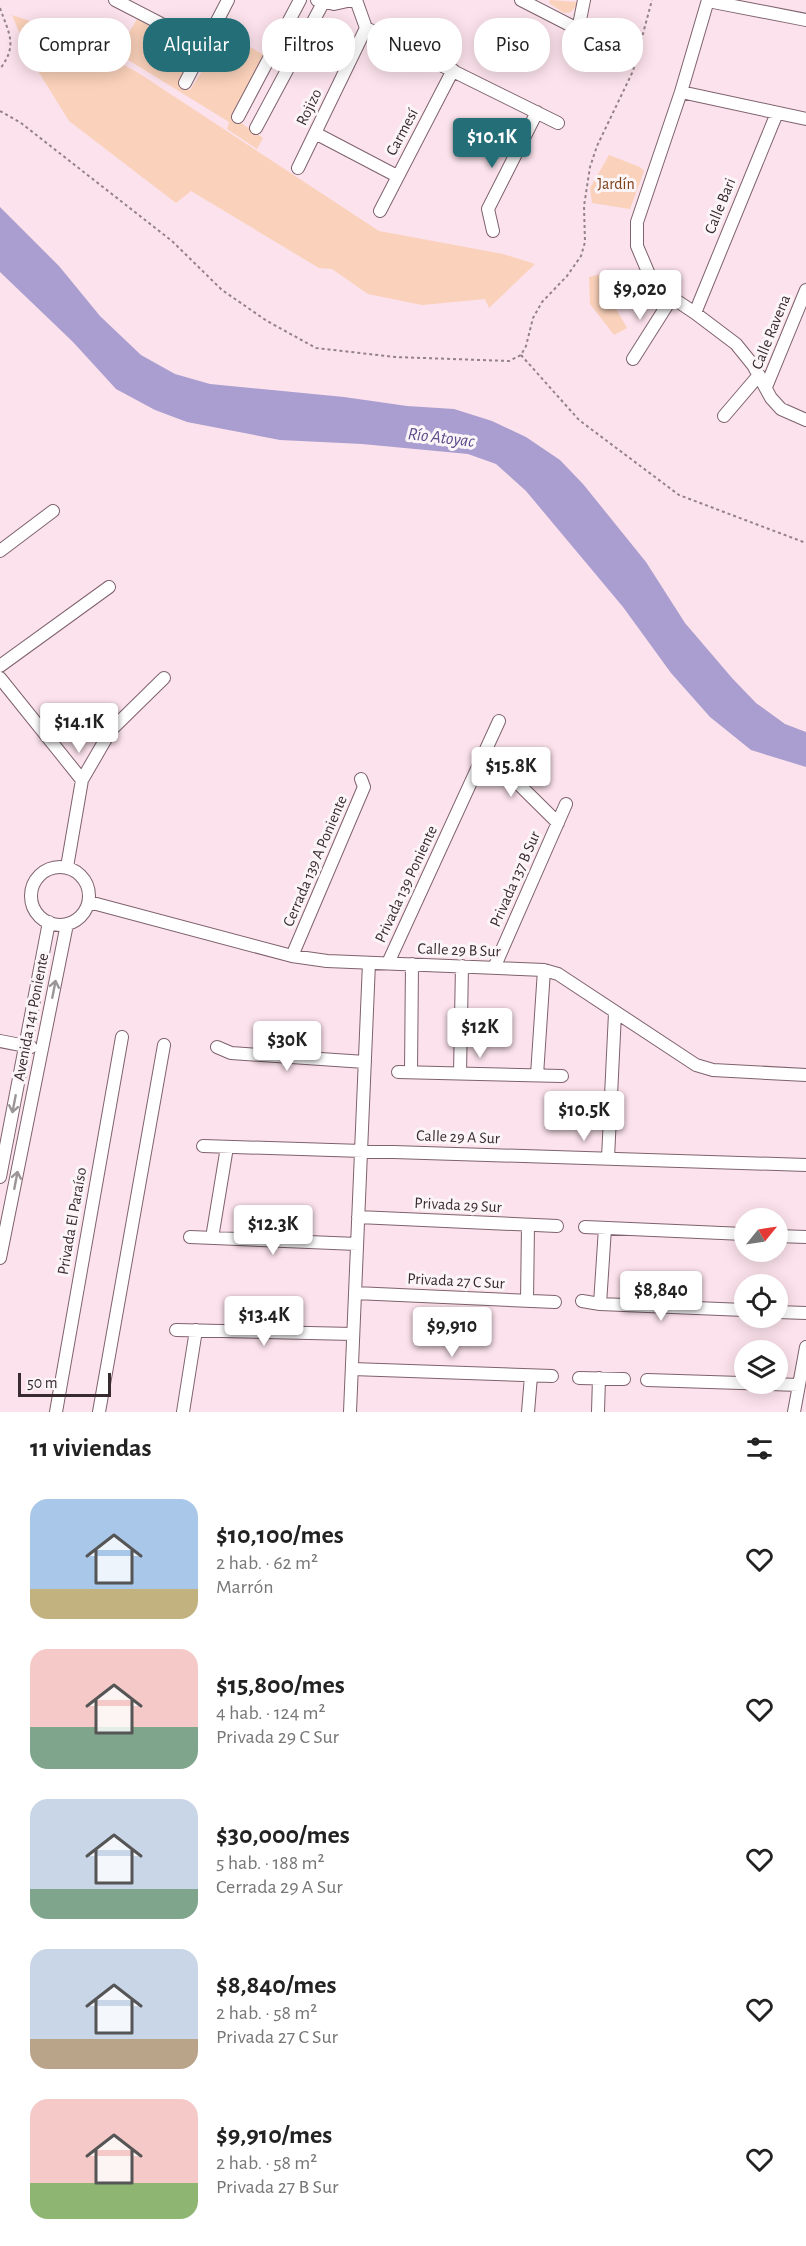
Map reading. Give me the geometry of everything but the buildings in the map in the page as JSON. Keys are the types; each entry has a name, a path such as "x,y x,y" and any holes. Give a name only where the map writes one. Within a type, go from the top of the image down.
{"street":[{"path":"115,0 150,18"},
{"path":"219,18 228,0"},
{"path":"238,117 300,0"},
{"path":"256,128 319,1 334,4 354,0 366,28"},
{"path":"521,0 562,22"},
{"path":"580,18 584,0"},
{"path":"806,20 708,0 681,92 637,222 637,246 651,279 671,299 695,313 736,344 759,375 771,398 781,409 806,420"},
{"name":"Rojizo","path":"298,168 366,28"},
{"path":"185,83 191,72"},
{"name":"Carmesí","path":"380,211 452,72"},
{"path":"457,72 558,123"},
{"path":"681,92 806,119"},
{"path":"494,231 488,209 537,112"},
{"name":"Calle Bari","path":"695,313 777,113"},
{"path":"315,134 397,176"},
{"name":"Calle Ravena","path":"766,387 806,290"},
{"path":"633,359 671,299"},
{"path":"724,416 759,375"},
{"path":"0,551 53,511"},
{"path":"0,666 109,587"},
{"path":"0,678 82,780"},
{"path":"67,867 82,780 111,730 164,678"},
{"name":"Privada 139 Poniente","path":"388,963 499,721"},
{"path":"485,752 558,823"},
{"name":"Cerrada 139 A Poniente","path":"292,956 364,787 361,779"},
{"name":"Privada 137 B Sur","path":"494,968 566,804"},
{"path":"67,867 82,876 87,884 89,902 85,912 77,920 67,924 49,922 42,918 32,904 33,886 42,872 50,868 67,867"},
{"name":"Calle 29 B Sur","path":"89,902 292,956 327,961 544,970 558,974 696,1065 713,1070 806,1075"},
{"name":"Avenida 141 Poniente","path":"0,1178 5,1128 25,1046 49,922"},
{"name":"Avenida 141 Poniente","path":"0,1258 6,1201 26,1134 67,924"},
{"path":"350,1412 369,963"},
{"path":"411,1072 412,964"},
{"path":"460,1073 462,966"},
{"path":"537,1075 544,970"},
{"path":"608,1158 615,1013"},
{"name":"Privada El Paraíso","path":"56,1412 122,1037"},
{"path":"0,1041 42,1050"},
{"path":"99,1412 164,1045"},
{"path":"218,1047 231,1053 365,1062"},
{"path":"398,1072 562,1076"},
{"path":"5,1128 26,1134"},
{"path":"203,1146 361,1151"},
{"path":"212,1238 226,1147"},
{"name":"Calle 29 A Sur","path":"361,1151 806,1165"},
{"name":"Privada 29 Sur","path":"358,1217 557,1226"},
{"path":"527,1301 528,1225"},
{"path":"585,1227 734,1234"},
{"path":"600,1304 605,1228"},
{"path":"788,1236 806,1237"},
{"path":"190,1237 357,1244"},
{"name":"Privada 27 C Sur","path":"355,1293 555,1302"},
{"path":"582,1301 600,1304 734,1310"},
{"path":"788,1312 806,1313"},
{"path":"176,1330 353,1334"},
{"path":"183,1412 196,1330"},
{"path":"794,1412 806,1347"},
{"path":"352,1369 552,1377"},
{"path":"528,1412 531,1376"},
{"path":"579,1378 624,1379"},
{"path":"598,1412 599,1378"},
{"path":"647,1380 799,1385"}],"path":[{"path":"0,111 21,123 172,241 222,290 267,321 316,348 395,357 509,361 520,355 526,346 533,318 542,302 567,276 581,256 585,242 584,206 590,166 597,146 633,71 652,0"},
{"path":"0,8 10,37 10,55 0,69"},
{"path":"520,355 579,420 679,495 806,543"}],"green space":[{"path":"550,0 576,2 577,5 571,12 564,13 549,3"},
{"path":"12,15 21,18 18,18 18,29"},
{"path":"137,19 143,22 143,69 131,62 131,29"},
{"path":"250,47 262,54 262,59 234,118 263,138 257,149 227,129 229,122 148,72 185,72 179,83 190,90 201,72 250,72"},
{"path":"131,69 379,231 503,254 535,264 489,308 485,299 422,305 368,294 332,269 319,268 191,191 176,203 69,121 39,72 131,72"},
{"name":"Jardín","path":"609,155 640,167 644,171 630,209 592,203 590,188"},
{"path":"601,274 609,291 604,295 609,308 615,307 627,328 614,335 590,304 589,277"}],"water":[{"name":"Río Atoyac","path":"0,207 59,266 100,316 141,355 175,374 210,384 344,397 407,406 454,409 492,421 526,437 560,460 583,484 646,562 685,623 732,678 756,703 785,724 806,732 806,767 751,750 710,717 671,673 623,607 526,491 496,464 468,454 362,444 280,440 187,422 155,410 116,389 73,342 0,272"}]}
